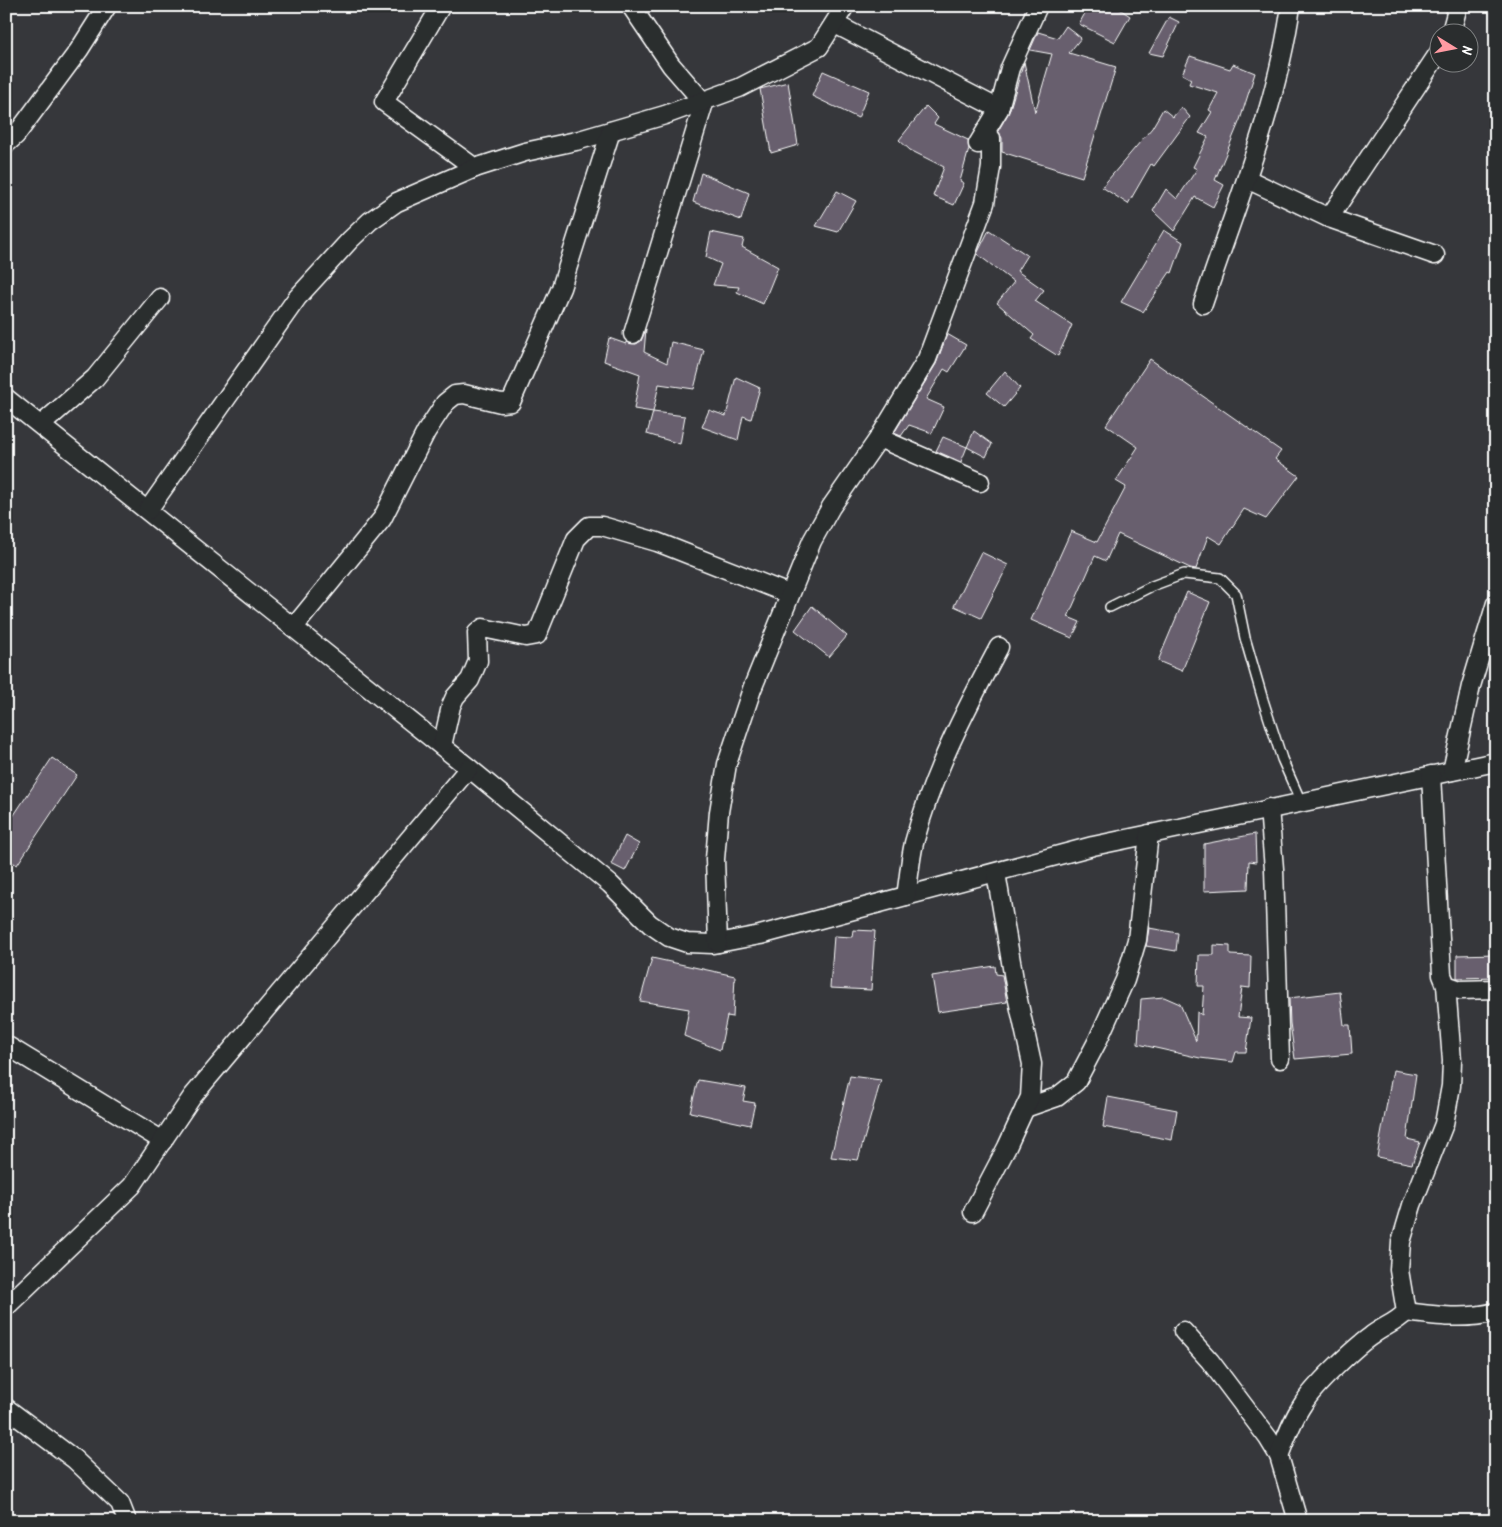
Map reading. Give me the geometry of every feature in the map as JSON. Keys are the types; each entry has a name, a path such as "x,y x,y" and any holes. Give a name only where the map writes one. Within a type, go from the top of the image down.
{"street":[{"path":"7,145 79,50 107,6"},
{"path":"441,6 384,102 475,168"},
{"path":"631,6 671,65 704,103"},
{"path":"148,510 297,298 324,266 370,221 397,202 475,168 525,152 611,131 704,103 740,88 819,47 845,6"},
{"path":"718,943 715,859 719,812 727,764 752,689 788,594 812,541 831,507 880,438 927,359 985,204 991,167 991,138 978,144 999,109 1010,68 1038,6"},
{"path":"1203,304 1246,178 1272,90 1291,6"},
{"path":"1454,22 1458,6"},
{"path":"835,24 999,109"},
{"path":"1329,218 1430,65"},
{"path":"633,334 704,103"},
{"path":"294,627 382,519 426,432 445,403 455,395 464,394 501,403 511,402 561,288 611,131"},
{"path":"1246,178 1329,218 1435,255"},
{"path":"41,425 95,378 160,298"},
{"path":"6,398 469,768 610,884 650,924 669,937 687,943 718,943 760,935 1093,846 1496,762"},
{"path":"880,438 980,482"},
{"path":"442,746 450,706 455,697 470,680 478,661 477,632 483,628 526,637 537,635 576,538 589,526 602,526 657,542 788,594"},
{"path":"1452,771 1471,686 1496,604"},
{"path":"906,896 914,843 936,780 970,702 999,647"},
{"path":"6,1307 132,1186 192,1097 469,768"},
{"path":"1280,1456 1286,1437 1303,1402 1371,1336 1401,1318 1406,1312 1399,1270 1401,1242 1412,1205 1444,1124 1451,1086 1446,985 1442,975 1431,775"},
{"path":"1269,808 1274,878 1280,1059"},
{"path":"1025,1108 1057,1097 1076,1082 1121,989 1137,940 1149,834"},
{"path":"973,1212 1007,1147 1030,1097 1032,1064 1016,991 996,873"},
{"path":"1446,985 1460,990 1496,989"},
{"path":"6,1045 163,1141"},
{"path":"1406,1312 1450,1317 1478,1316 1496,1312"},
{"path":"1184,1331 1210,1362 1280,1456 1298,1521"},
{"path":"6,1408 74,1459 120,1503 127,1521"}],"lane":[{"path":"1110,607 1152,586 1184,574 1220,578 1236,594 1245,638 1263,700 1282,759 1300,802"}],"building":[{"path":"1089,6 1115,6 1130,16 1115,42 1079,24"},
{"path":"1169,17 1179,22 1163,56 1149,53"},
{"path":"1066,26 1081,38 1069,53 1116,67 1082,177 1002,152 1002,138 998,131 1009,112 1024,62 1035,112 1052,54 1030,50 1038,32 1058,38"},
{"path":"1190,56 1230,69 1233,64 1255,73 1240,120 1215,180 1224,185 1213,207 1195,197 1174,231 1153,211 1166,189 1177,199 1197,169 1193,167 1208,137 1199,133 1212,112 1209,110 1218,93 1189,84 1191,79 1182,74"},
{"path":"823,71 869,91 858,118 812,96"},
{"path":"788,82 798,145 771,153 760,89"},
{"path":"926,106 938,118 934,124 968,140 969,149 960,181 964,183 954,205 933,196 944,167 910,150 899,140"},
{"path":"1181,107 1190,117 1154,166 1151,164 1128,204 1102,187 1152,128 1163,109 1173,117"},
{"path":"701,173 749,193 741,220 693,202"},
{"path":"837,191 856,201 838,232 816,226"},
{"path":"989,230 1027,255 1017,271 1044,290 1035,301 1072,325 1058,356 1031,339 1034,335 997,303 1014,282 977,254"},
{"path":"1164,230 1183,242 1172,273 1170,272 1143,312 1121,302"},
{"path":"711,232 744,239 742,247 778,267 763,304 737,292 739,287 713,285 721,264 706,257"},
{"path":"646,329 644,352 667,363 671,342 704,350 694,389 659,384 653,412 634,409 640,374 604,361 609,338 626,344 626,342 636,344 641,341"},
{"path":"947,334 966,345 949,372 944,369 926,399 944,407 932,433 909,425 901,436 894,433 936,364"},
{"path":"1150,359 1281,451 1275,459 1299,476 1266,519 1244,509 1221,544 1208,536 1196,569 1190,568 1118,534 1106,561 1095,556 1068,617 1080,622 1072,638 1031,620 1071,531 1097,542 1126,487 1116,481 1138,447 1106,425"},
{"path":"1005,371 1020,388 1004,407 987,393"},
{"path":"736,377 760,388 751,419 743,416 738,440 702,427 709,410 726,416"},
{"path":"653,412 685,416 680,444 647,434"},
{"path":"974,431 992,444 986,457 967,447"},
{"path":"943,437 967,447 961,462 936,451"},
{"path":"981,552 1008,565 981,618 954,606"},
{"path":"1187,592 1210,602 1182,671 1158,661"},
{"path":"812,606 847,636 829,657 795,630"},
{"path":"52,758 77,775 17,865 6,858 6,827"},
{"path":"1255,834 1256,862 1249,861 1248,889 1204,891 1204,844"},
{"path":"625,836 639,844 625,871 611,864"},
{"path":"1149,928 1178,933 1176,951 1146,946"},
{"path":"853,930 875,931 871,990 830,988 834,936 852,937"},
{"path":"1214,945 1230,946 1230,955 1251,956 1250,988 1242,987 1238,1017 1251,1018 1246,1052 1236,1052 1233,1062 1200,1058 1138,1044 1141,999 1164,997 1180,1004 1196,1041 1197,1012 1202,1015 1204,986 1198,986 1199,955 1214,955"},
{"path":"1496,954 1496,977 1457,978 1457,955"},
{"path":"652,958 735,976 733,1017 727,1016 720,1050 684,1036 689,1009 640,1001"},
{"path":"995,966 996,974 1002,975 1007,1002 938,1012 932,976"},
{"path":"1340,992 1344,1025 1350,1025 1352,1054 1295,1059 1289,998"},
{"path":"1393,1070 1416,1074 1407,1139 1420,1142 1412,1164 1377,1157"},
{"path":"850,1076 881,1080 858,1160 831,1157"},
{"path":"698,1080 746,1088 743,1101 755,1103 750,1125 690,1112"},
{"path":"1108,1097 1177,1110 1172,1140 1103,1127"}]}
